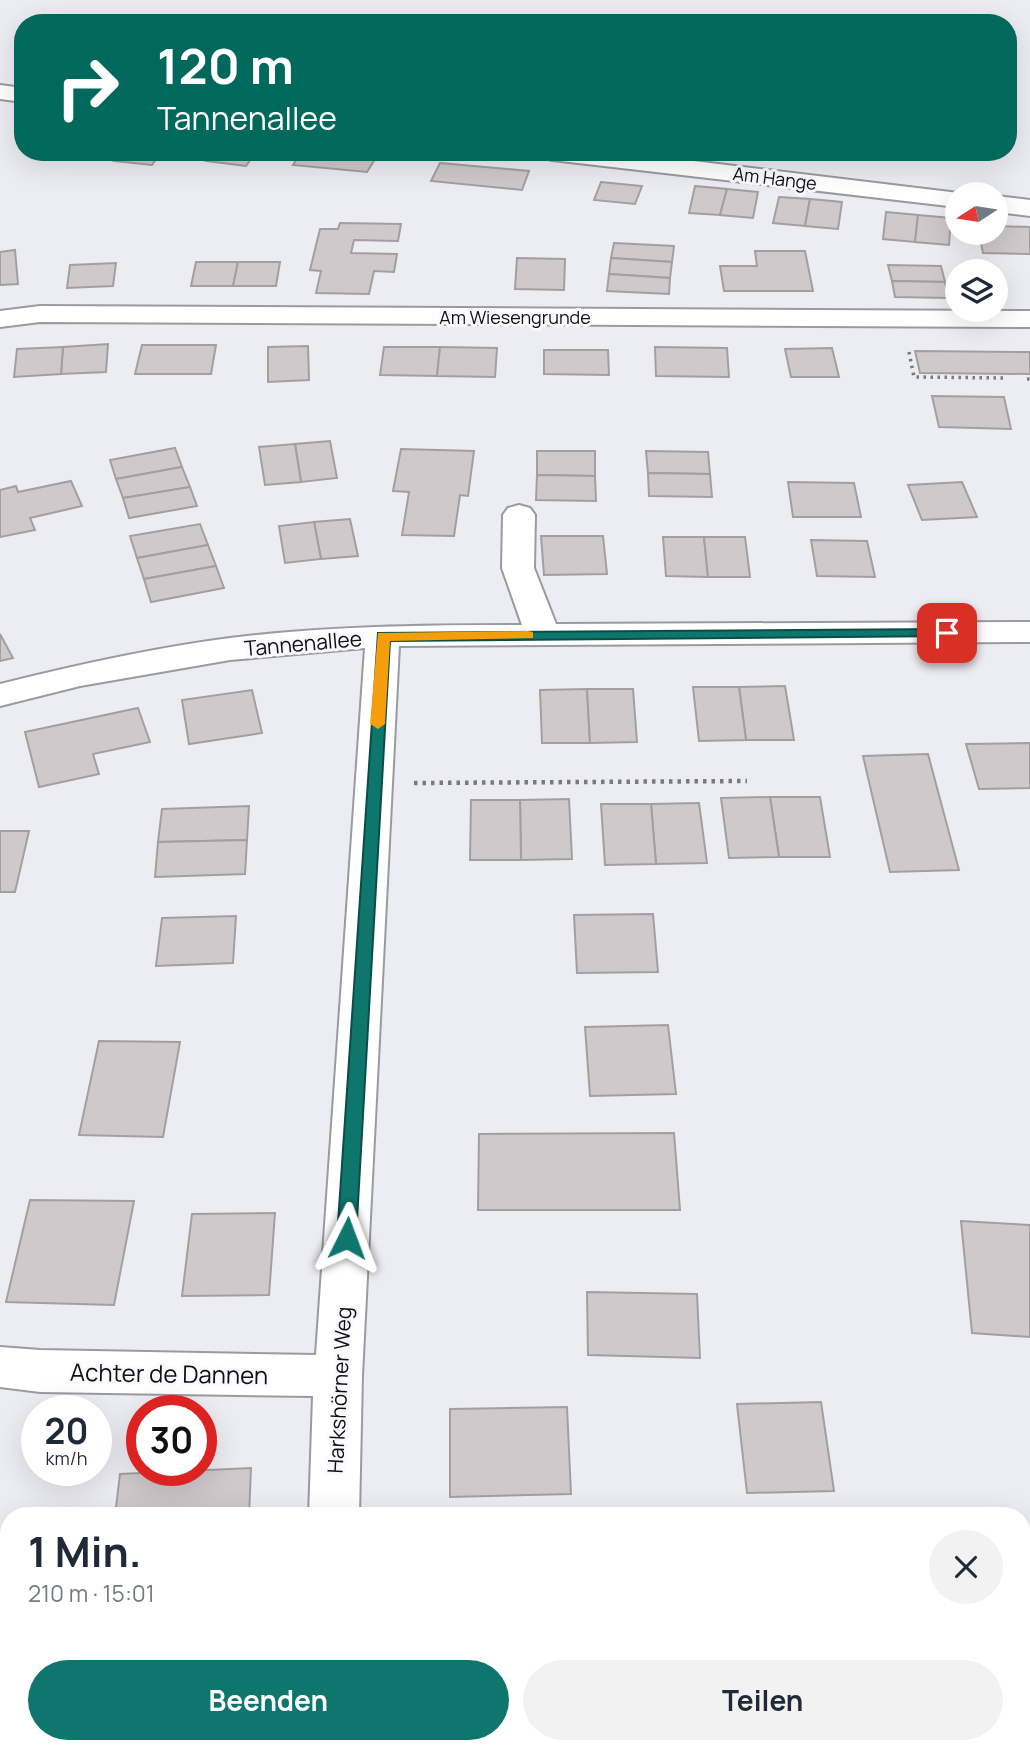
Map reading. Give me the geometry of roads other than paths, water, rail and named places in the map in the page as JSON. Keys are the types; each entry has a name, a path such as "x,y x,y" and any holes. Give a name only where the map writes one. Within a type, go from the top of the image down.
{"street":[{"name":"Am Hange","path":"628,161 945,199"},
{"path":"1008,205 1030,208"},
{"name":"Am Wiesengrunde","path":"0,319 40,314 1030,319"},
{"path":"519,515 518,568 543,635"},
{"name":"Tannenallee","path":"0,695 79,675 230,649 383,636 1030,632"},
{"name":"Harkshörner Weg","path":"334,1507 338,1376 383,636"},
{"name":"Achter de Dannen","path":"0,1367 40,1371 338,1376"}]}
